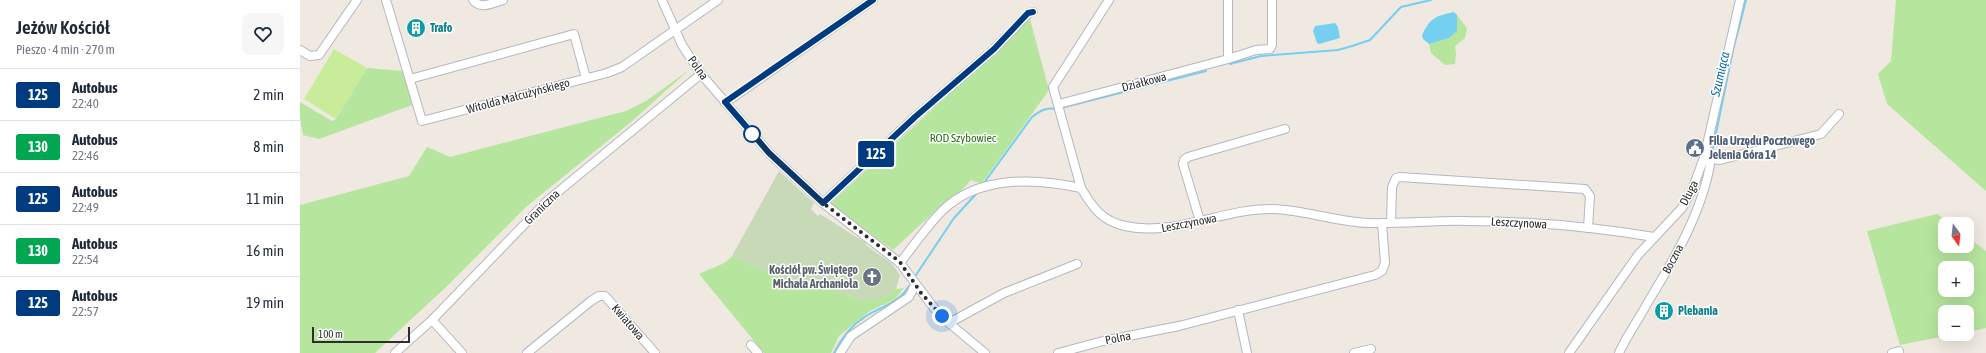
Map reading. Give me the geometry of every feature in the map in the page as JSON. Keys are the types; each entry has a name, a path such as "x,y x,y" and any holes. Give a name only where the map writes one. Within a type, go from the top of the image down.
{"street":[{"path":"300,50 310,56 319,55 357,0"},
{"name":"Witolda Małcużyńskiego","path":"386,0 422,121 586,78 622,67 718,0"},
{"path":"473,0 482,6 503,0"},
{"name":"Polna","path":"662,0 682,45 701,74 769,153 823,203 900,262 915,285 949,323 985,353"},
{"path":"725,102 873,0"},
{"path":"900,262 942,211 961,195 975,189 1009,182 1038,183 1081,188 1053,87 1109,0"},
{"path":"1228,0 1228,59"},
{"name":"Działkowa","path":"1059,108 1256,50 1270,49 1272,45 1272,0"},
{"name":"Długa","path":"1570,353 1638,255 1675,217 1686,202 1707,158 1740,0"},
{"path":"823,203 915,117 994,49 1028,13 1033,12"},
{"path":"410,79 574,34 586,78"},
{"name":"Graniczna","path":"395,353 432,320 547,201 701,74"},
{"path":"1707,158 1720,160 1821,134 1839,114"},
{"path":"1200,221 1183,164 1184,160 1188,157 1285,129"},
{"name":"Boczna","path":"1619,353 1674,259 1703,194 1707,180 1707,158"},
{"path":"1391,223 1392,186 1396,178 1400,177 1585,189 1590,196 1588,228"},
{"name":"Leszczynowa","path":"1081,188 1090,204 1104,219 1124,226 1144,229 1165,229 1251,210 1273,209 1295,210 1348,222 1382,224 1468,221 1588,228 1654,237"},
{"path":"1247,353 1238,310 1374,275 1382,271 1386,263 1382,224"},
{"path":"949,323 1004,293 1077,264"},
{"path":"840,353 851,336 909,297 915,285"},
{"name":"Kwiatowa","path":"527,353 599,296 605,296 655,353"},
{"name":"Polna","path":"1058,353 1103,340 1179,326 1238,310"},
{"path":"432,320 462,353"},
{"path":"751,344 758,353"},
{"path":"1354,353 1371,349"}],"green space":[{"path":"1896,0 1986,0 1986,191 1887,104 1878,74 1891,61"},
{"path":"1457,15 1467,28 1465,38 1455,46 1455,64 1445,65 1431,53 1429,44 1449,38 1457,31"},
{"name":"ROD Szybowiec","path":"1030,19 1049,90 983,182 979,183 971,180 961,191 944,203 893,250 830,204"},
{"path":"334,49 367,68 336,119 304,99"},
{"path":"367,68 403,71 412,105 319,139 303,135 300,118 300,102 332,121 336,119"},
{"path":"689,70 631,122 527,206 445,288 375,353 300,353 300,205 409,176 427,147 450,157 626,111 646,101"},
{"path":"779,171 814,203 811,209 818,216 820,214 866,243 866,245 892,264 900,275 896,289 885,297 875,300 861,300 835,290 785,280 732,256"},
{"path":"1937,214 1941,217 1938,217 1938,253 1974,253 1974,242 1986,251 1986,328 1974,331 1974,305 1938,305 1938,337 1900,345 1867,231"},
{"path":"732,256 785,280 835,290 861,300 885,297 896,289 904,288 895,299 870,311 839,336 831,353 764,353 699,274 721,265"}],"water":[{"path":"1454,12 1457,15 1457,31 1449,38 1429,44 1423,39 1422,35 1431,21 1442,15"},
{"path":"1335,23 1338,27 1340,38 1319,44 1317,43 1313,31 1315,26"}],"waterway":[{"path":"1230,64 1261,56 1338,50 1352,46 1370,40 1401,7 1431,0"},
{"name":"Szumiąca","path":"1712,153 1733,50 1746,0"},
{"path":"1061,108 1206,71"},
{"path":"984,183 1032,117 1043,110 1056,109"},
{"path":"916,275 954,218 977,193"},
{"path":"834,353 840,342 856,323 866,316 890,304 905,292 909,286"}],"bus line":[{"name":"125","path":"873,0 725,102 769,153 823,203 915,117 994,49 1028,13 1033,12"}],"place":[{"name":"Trafo","path":"416,28"},
{"name":"Filia Urzędu Pocztowego Jelenia Góra 14","path":"1695,148"},
{"name":"Kościół pw. Świętego Michała Archanioła","path":"872,277"},
{"name":"Plebania","path":"1664,311"}],"route":[{"path":"752,134 751,132 769,153 823,203 900,262 921,293 942,316"}]}
